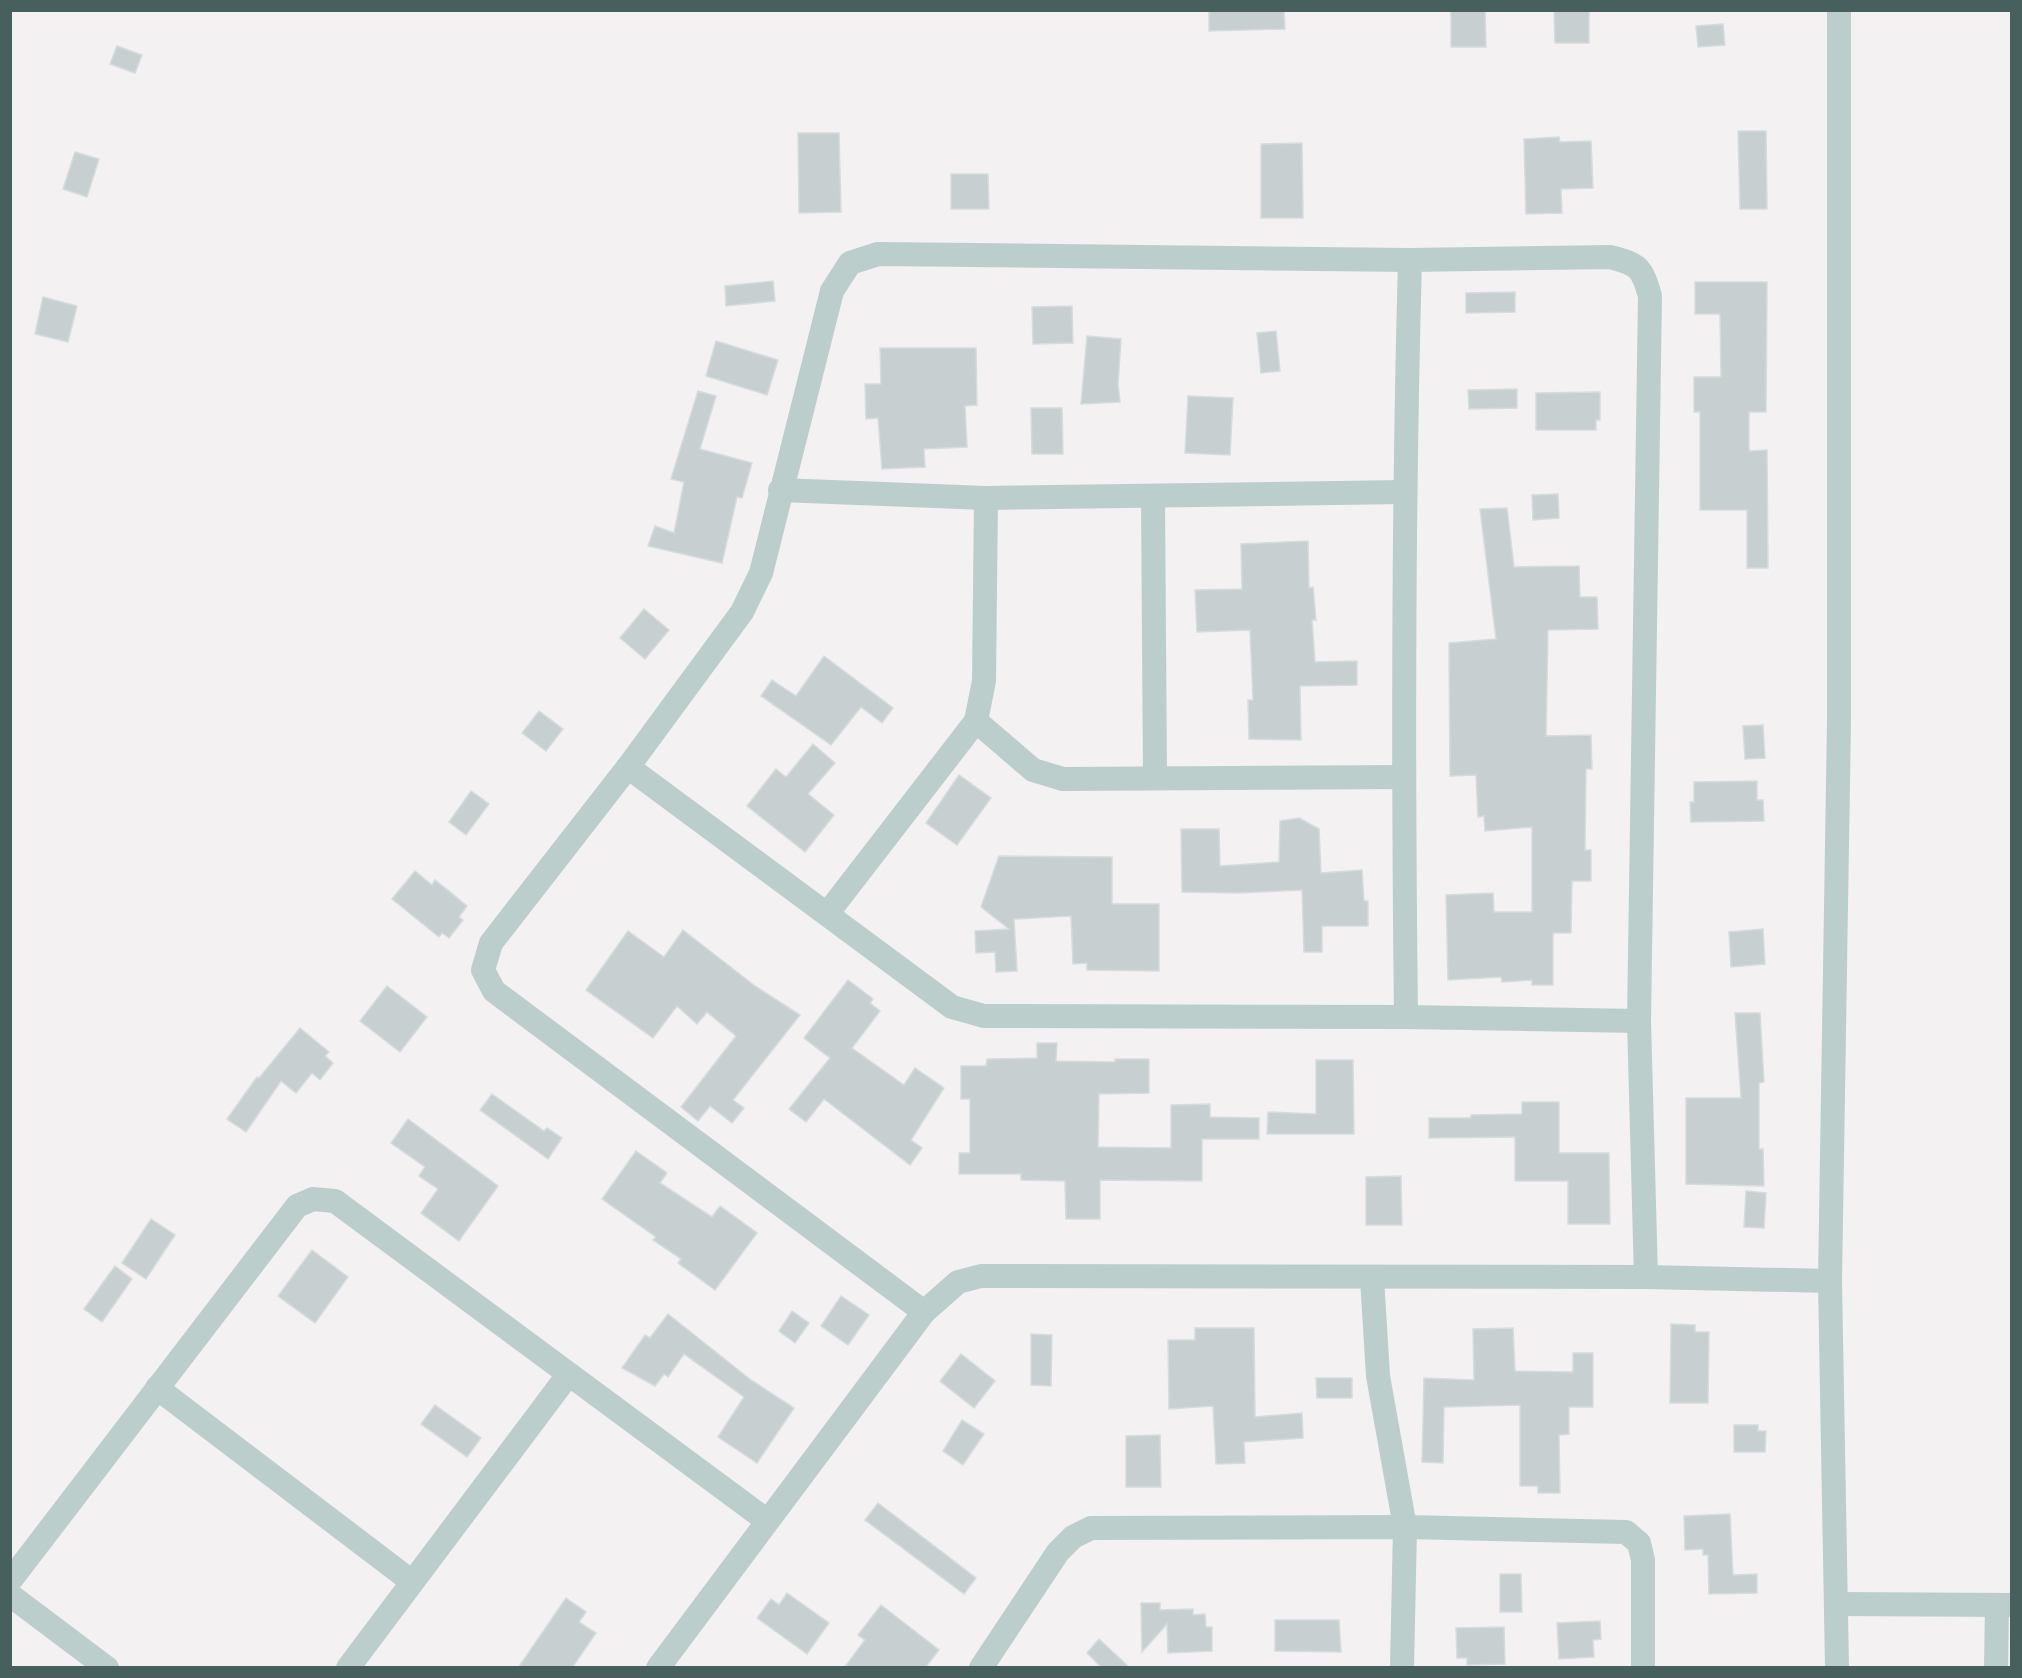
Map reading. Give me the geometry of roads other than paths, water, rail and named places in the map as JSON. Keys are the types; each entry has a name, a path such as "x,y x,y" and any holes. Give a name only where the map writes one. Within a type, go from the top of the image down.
{"street":[{"path":"1837,1668 1830,1281 1839,709 1839,10"},
{"path":"924,1311 494,991 483,970 491,943 628,767 742,612 761,573 780,489 832,291 850,263 878,254 1410,260 1610,257 1634,263 1644,275 1650,296 1639,1021 1646,1277"},
{"path":"1406,1017 1403,777 1404,492 1410,260"},
{"path":"780,489 986,498 1404,492"},
{"path":"1153,496 1155,778"},
{"path":"827,914 976,721 984,681 986,498"},
{"path":"976,721 1033,770 1063,779 1403,777"},
{"path":"628,767 952,1007 984,1016 1406,1017 1639,1021"},
{"path":"10,1581 297,1206 313,1199 334,1201 766,1520"},
{"path":"658,1668 766,1520 924,1311 958,1282 981,1276 1646,1277 1830,1281"},
{"path":"1372,1278 1378,1376 1405,1527 1402,1668"},
{"path":"348,1668 411,1581 568,1375"},
{"path":"157,1388 411,1581"},
{"path":"981,1668 1058,1552 1073,1537 1091,1528 1405,1527 1626,1532 1639,1543 1643,1560 1643,1668"},
{"path":"10,1595 107,1668"},
{"path":"1837,1604 2004,1605 1996,1668"}]}
